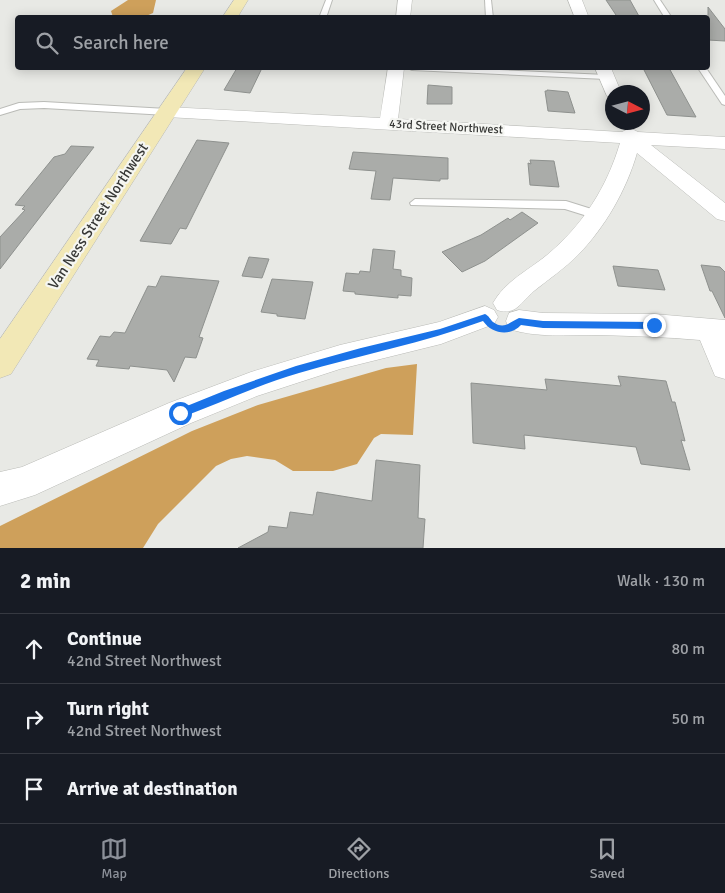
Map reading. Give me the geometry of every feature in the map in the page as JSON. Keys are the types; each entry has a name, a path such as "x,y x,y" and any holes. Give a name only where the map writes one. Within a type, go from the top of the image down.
{"street":[{"path":"231,15 241,0"},
{"path":"404,15 406,0"},
{"path":"575,0 581,15"},
{"name":"Van Ness Street Northwest","path":"0,365 195,70"},
{"path":"388,124 396,70"},
{"path":"604,72 610,85"},
{"name":"43rd Street Northwest","path":"167,112 388,124 605,129"},
{"path":"628,130 683,182 725,214"},
{"path":"503,314 519,288 569,250 585,233 597,215 626,159 628,130"},
{"name":"43rd Street Northwest","path":"628,130 725,143"},
{"path":"0,489 24,482 180,413 251,385 340,357 441,333 503,314 535,324 611,324 718,330 725,367"}],"lane":[{"path":"323,15 329,0"},
{"path":"488,0 490,15"},
{"path":"657,0 667,15"},
{"path":"532,70 604,72"},
{"path":"703,70 725,102"},
{"path":"0,112 19,106 44,105 167,112"},
{"path":"415,203 566,205 597,215"}],"shaded area":[{"path":"128,0 156,0 153,13 148,15 112,15 111,11"},
{"path":"417,364 413,435 381,434 374,438 357,464 333,471 293,471 275,460 247,456 231,459 216,466 158,524 143,548 0,548 0,526 192,431 258,405 386,368"}],"building":[{"path":"606,0 630,0 638,15 616,15"},
{"path":"708,7 725,29 725,41 710,40 710,15 708,15"},
{"path":"236,70 261,70 250,93 224,90"},
{"path":"644,70 670,70 696,117 667,115"},
{"path":"428,85 452,87 452,104 427,104"},
{"path":"545,91 568,92 575,113 548,111"},
{"path":"197,140 229,143 186,229 180,228 171,244 140,241"},
{"path":"71,146 94,147 0,269 0,237 25,210 22,209 25,206 15,205 54,157 65,154"},
{"path":"353,152 448,158 448,179 440,179 440,181 393,178 390,200 371,199 376,171 349,169"},
{"path":"530,160 554,161 559,187 530,185 528,163 531,164"},
{"path":"522,212 538,223 485,261 462,272 442,252 481,235 508,218 510,220"},
{"path":"373,249 395,251 393,269 401,270 401,276 412,278 411,296 398,295 398,298 343,291 346,273 359,274 360,271 370,272"},
{"path":"249,257 269,259 262,278 242,276"},
{"path":"701,265 720,267 725,272 725,318 712,291 710,291"},
{"path":"613,266 658,270 665,290 618,286"},
{"path":"161,276 219,281 199,337 203,338 196,358 185,357 174,382 167,370 130,366 129,369 96,366 99,360 87,359 100,336 110,337 114,332 125,333 148,286 156,287"},
{"path":"272,279 313,282 305,319 261,312"},
{"path":"618,376 666,381 672,402 675,402 685,441 681,440 690,470 641,464 636,447 524,435 525,449 473,443 471,383 547,390 545,379 621,386"},
{"path":"376,460 420,465 418,518 425,519 423,548 238,548 268,532 269,526 287,528 290,512 313,515 317,492 372,501"}],"route":[{"path":"180,413 251,385 296,370 340,357 441,333 485,317 496,328 508,330 519,322 528,324 654,325"}]}
